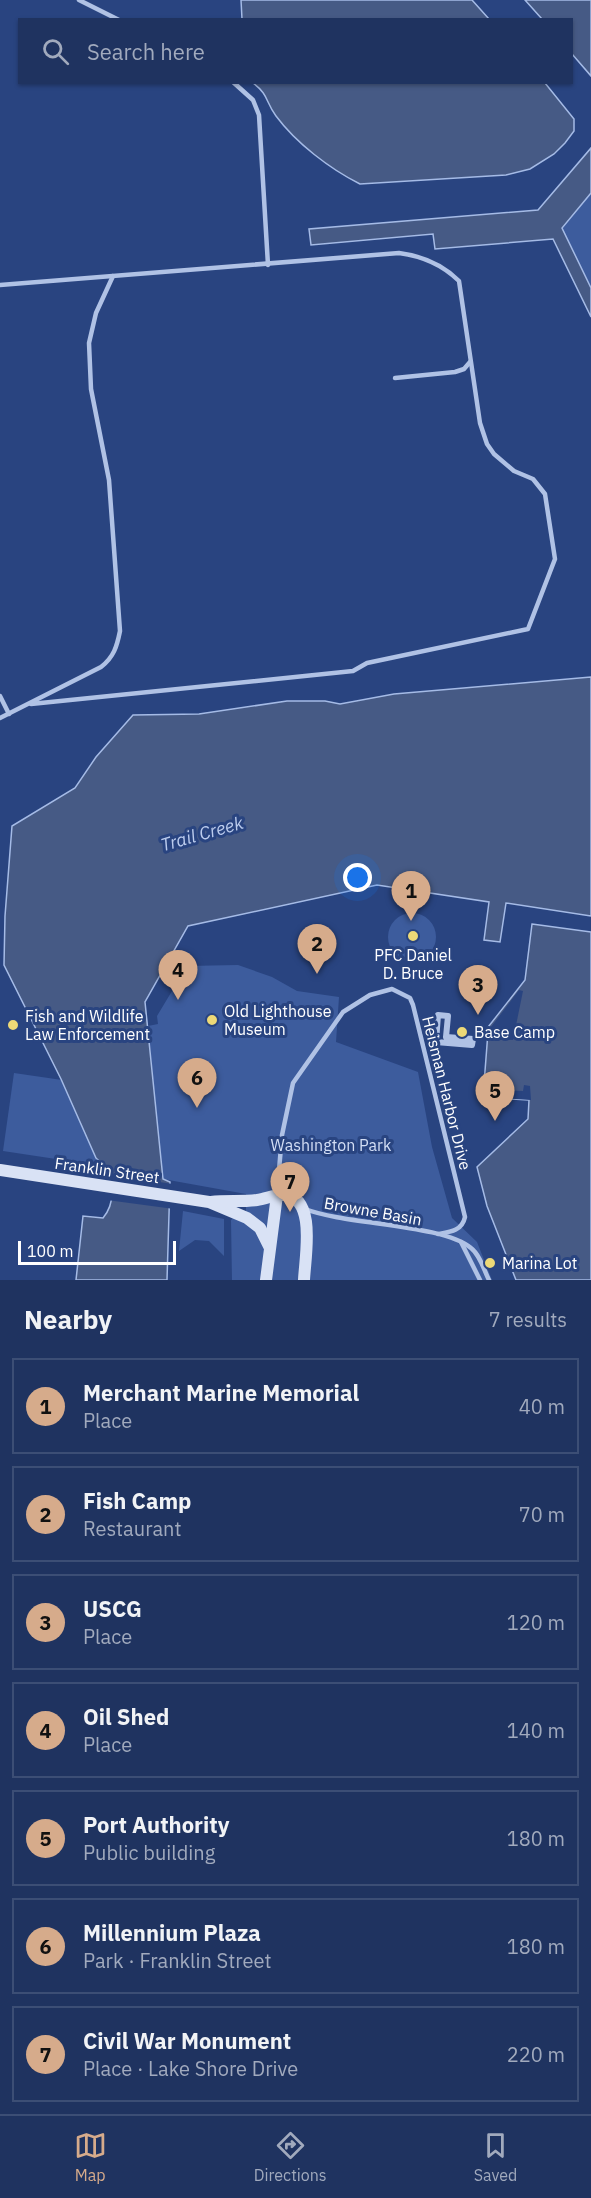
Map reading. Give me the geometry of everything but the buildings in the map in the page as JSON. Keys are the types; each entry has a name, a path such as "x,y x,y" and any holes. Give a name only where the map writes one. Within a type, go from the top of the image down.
{"street":[{"path":"438,1015 448,1016 446,1037 473,1039 472,1045 436,1042 438,1015"},
{"name":"Franklin Street","path":"0,1170 209,1202 256,1200 277,1195"},
{"path":"266,1280 277,1195 291,1196 302,1203 305,1209 304,1280"},
{"name":"Franklin Street","path":"209,1202 247,1218 260,1228 269,1246"}],"lane":[{"path":"79,0 115,18"},
{"path":"236,84 253,100 259,115 268,265"},
{"path":"0,285 399,253 417,256 448,270 459,281 480,423 488,444 503,463 514,471 533,479 545,494 555,558 528,629 367,663 353,671 31,704"},
{"path":"0,718 94,671 110,660 120,631 109,480 91,389 89,343 96,314 112,276"},
{"path":"395,378 455,372 464,369 471,359"},
{"path":"0,696 9,714"},
{"name":"Heisman Harbor Drive","path":"277,1195 282,1135 293,1083 343,1012 378,991 392,989 410,998 413,1005 465,1217 463,1224 456,1230 438,1234"},
{"name":"Browne Basin","path":"305,1209 324,1217 438,1234 460,1242"},
{"path":"460,1242 480,1280"},
{"path":"460,1242 476,1252 489,1280"}],"green space":[{"path":"591,193 591,288 562,228"},
{"path":"412,913 429,920 436,937 429,954 412,961 395,954 388,937 395,920"},
{"name":"Washington Park","path":"238,965 272,977 297,991 339,997 336,1042 418,1072 432,1147 452,1218 477,1242 492,1280 232,1280 231,1220 233,1218 246,1222 246,1194 163,1179 148,1026 158,1024 157,1016 187,966"},
{"path":"14,1073 62,1080 98,1159 89,1164 3,1151"},
{"path":"183,1211 224,1219 224,1256 209,1241 195,1240 179,1251"}],"water":[{"path":"241,0 472,0 488,18 242,18"},
{"path":"525,0 591,0 591,76 573,55 573,18 541,18"},
{"path":"254,84 546,84 574,119 574,131 554,154 530,169 506,175 360,184 337,171 293,136 276,116 262,91"},
{"path":"591,148 591,193 562,228 591,288 591,317 553,239 435,249 433,234 311,245 309,229 538,210"},
{"name":"Trail Creek","path":"591,677 591,916 506,903 500,942 484,940 489,902 377,885 188,926 145,1002 163,1179 170,1182 167,1280 76,1280 83,1216 103,1218 111,1203 112,1186 106,1170 96,1158 61,1079 4,965 5,916 12,826 75,788 96,757 133,715 199,714 287,701 325,701 340,704 394,694"},
{"path":"532,924 591,932 591,1280 516,1280 487,1206 477,1167 528,1119 529,1100 483,1097 488,1032 485,1031 525,980"}],"pier":[{"path":"519,990 523,991 513,1040 487,1039 488,1031"},
{"path":"524,1085 530,1086 531,1100 485,1097 486,1089 523,1091"},
{"path":"105,1174 173,1184 174,1209 107,1200 108,1186"}],"place":[{"name":"Merchant Marine Memorial","path":"411,921"},
{"name":"PFC Daniel D. Bruce","path":"413,936"},
{"name":"Fish Camp","path":"317,974"},
{"name":"Oil Shed","path":"178,1000"},
{"name":"USCG","path":"478,1015"},
{"name":"Old Lighthouse Museum","path":"212,1020"},
{"name":"Fish and Wildlife Law Enforcement","path":"13,1025"},
{"name":"Base Camp","path":"462,1032"},
{"name":"Millennium Plaza","path":"197,1108"},
{"name":"Port Authority","path":"495,1121"},
{"name":"Civil War Monument","path":"290,1212"},
{"name":"Marina Lot","path":"490,1263"}]}
